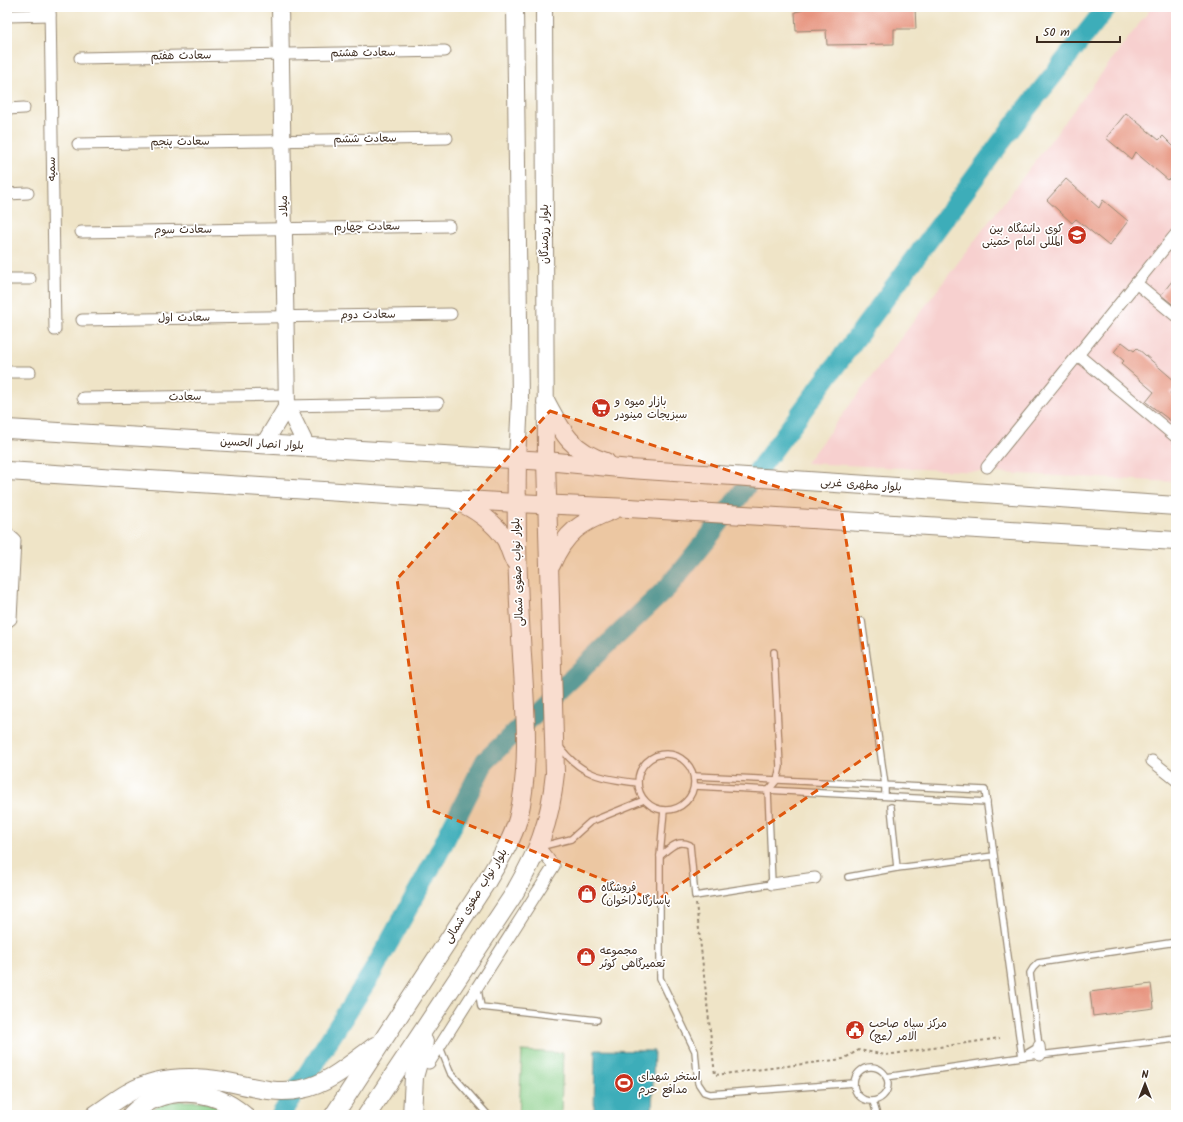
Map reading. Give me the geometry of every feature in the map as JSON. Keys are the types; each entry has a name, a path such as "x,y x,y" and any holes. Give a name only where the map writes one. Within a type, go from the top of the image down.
{"main road":[{"name":"میلاد","path":"280,7 287,400"},
{"path":"515,7 520,400 517,460"},
{"name":"بلوار رزمندگان","path":"544,7 546,461"},
{"path":"264,444 287,400"},
{"path":"287,400 307,447"},
{"path":"546,402 561,431 574,447 596,459 630,469"},
{"name":"بلوار انصار الحسین","path":"7,428 546,461"},
{"name":"بلوار نواب صفوی شمالی","path":"334,1115 487,881 506,849 517,821 523,796 526,771 524,697 517,568 517,460"},
{"path":"368,1115 512,897 532,862 546,830 552,800 555,773 555,741 546,461"},
{"name":"بلوار مطهری غربی","path":"546,461 711,475 1176,506"},
{"path":"7,471 516,503 684,511 1176,541"},
{"path":"439,498 459,502 476,510 506,540 517,568"},
{"path":"550,569 558,549 567,536 582,523 621,508"},
{"path":"412,1115 414,1077 420,1050 440,1007"},
{"path":"95,1115 129,1092 157,1082 186,1077 272,1091 302,1089 340,1071 384,1040"},
{"path":"131,1115 138,1108 166,1094 192,1093 219,1098 238,1110"}],"street":[{"path":"7,16 50,11"},
{"name":"سمیه","path":"50,11 55,330"},
{"name":"سعادت هشتم","path":"281,54 445,52"},
{"name":"سعادت هفتم","path":"80,58 281,54"},
{"path":"7,109 24,108"},
{"name":"سعادت ششم","path":"282,140 447,138"},
{"name":"سعادت پنجم","path":"78,144 282,140"},
{"path":"7,194 28,194"},
{"name":"سعادت چهارم","path":"284,228 449,226"},
{"name":"سعادت سوم","path":"81,232 284,228"},
{"path":"987,467 1175,236"},
{"path":"7,279 30,279"},
{"path":"1136,283 1176,316"},
{"name":"سعادت دوم","path":"285,317 451,314"},
{"name":"سعادت اول","path":"82,320 285,317"},
{"path":"1078,355 1176,437"},
{"path":"7,372 30,372"},
{"name":"سعادت","path":"83,398 438,403"},
{"path":"7,533 15,540 11,619 7,622"},
{"path":"1152,761 1176,780"},
{"path":"429,1063 554,866 538,847"},
{"path":"772,884 815,878"}],"lane":[{"path":"862,621 885,785 885,796"},
{"path":"660,856 676,843 683,842 690,845 695,896 772,884 768,791 777,780 780,767 774,652"},
{"path":"555,741 568,758 586,772 602,778 638,783"},
{"path":"665,753 675,754 684,759 690,766 694,776 695,786 692,795 686,803 677,808 664,810 650,806 639,792 639,774 646,762 657,755 665,753"},
{"path":"694,776 985,790 1022,1057"},
{"path":"695,786 986,802"},
{"path":"538,847 571,838 590,822 644,800"},
{"path":"891,808 898,868"},
{"path":"664,810 660,856 660,978 695,1051 698,1083 704,1092 710,1094 854,1084"},
{"path":"848,877 898,868 994,856"},
{"path":"1039,1051 1030,974 1038,963 1176,942"},
{"path":"477,987 481,1007 596,1020"},
{"path":"886,1077 1022,1057 1039,1051 1176,1039"},
{"path":"440,1047 450,1072 488,1115"},
{"path":"868,1067 879,1069 886,1077 888,1087 886,1092 878,1099 873,1101 862,1098 858,1094 854,1084 858,1073 868,1067"},
{"path":"873,1101 877,1115"}],"path":[{"path":"695,896 715,1075 843,1059 860,1050 886,1055 1000,1038"}],"highlighted area":[{"path":"550,411 841,508 879,748 656,901 429,809 397,579"}],"shaded area":[{"name":"کوی دانشگاه بین المللی امام خمینی","path":"1152,7 1176,7 1176,482 806,463"}],"green space":[{"path":"522,1051 563,1053 561,1115 519,1115"},
{"path":"167,1101 205,1101 235,1115 140,1115"}],"water":[{"name":"استخر شهدای مدافع حرم","path":"595,1050 654,1051 652,1115 594,1115"}],"building":[{"path":"803,7 915,7 916,29 894,29 894,44 827,45 826,30 796,31 795,12 803,10"},
{"path":"1126,113 1159,140 1163,136 1176,149 1176,172 1168,180 1135,152 1131,159 1106,138"},
{"path":"1066,179 1099,208 1103,200 1128,221 1109,246 1076,219 1072,223 1047,200"},
{"path":"1176,276 1176,307 1161,295"},
{"path":"1122,342 1134,351 1137,348 1176,382 1176,387 1170,393 1176,398 1176,425 1146,402 1154,392 1121,364 1124,361 1114,352"},
{"path":"1151,984 1154,1008 1093,1016 1090,992"}],"waterway":[{"path":"281,1115 372,973 436,858 485,761 668,587 711,534 1013,126 1107,7"}],"place":[{"name":"کوی دانشگاه بین المللی امام خمینی","path":"1077,235"},
{"name":"بازار میوه و سبزیجات مینودر","path":"601,408"},
{"name":"فروشگاه پاسارگاد(اخوان)","path":"587,894"},
{"name":"مجموعه تعمیرگاهی کوثر","path":"586,957"},
{"name":"مرکز سپاه صاحب الامر (عج)","path":"855,1030"},
{"name":"استخر شهدای مدافع حرم","path":"624,1083"}]}
